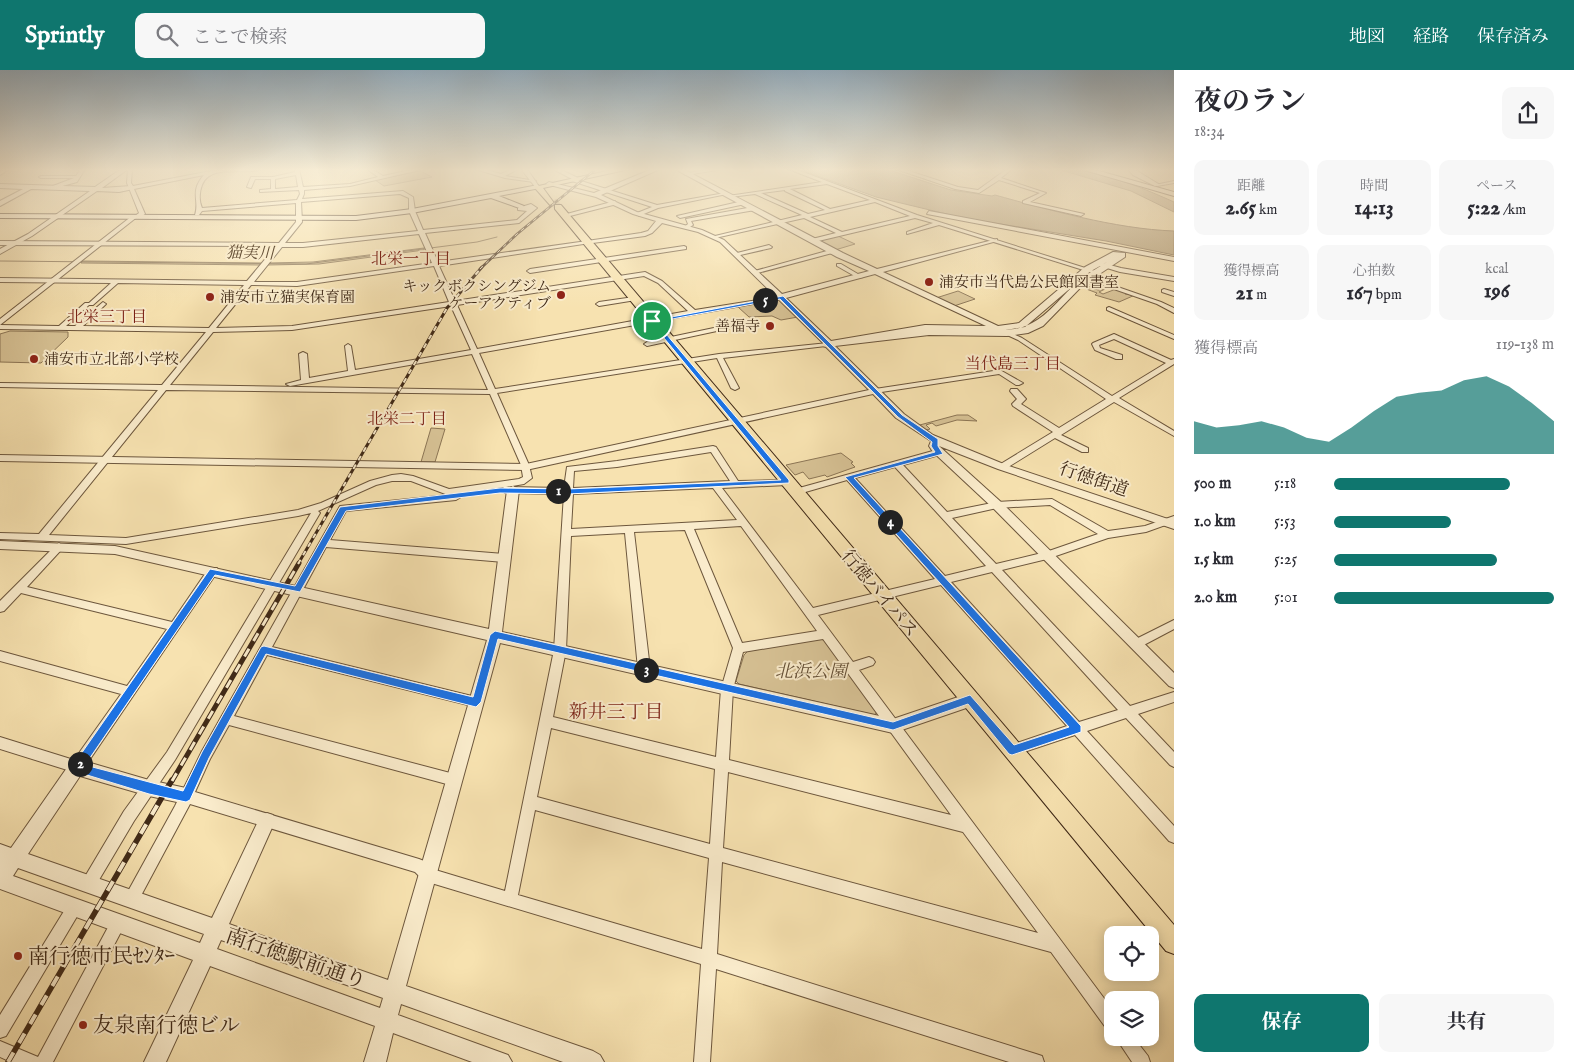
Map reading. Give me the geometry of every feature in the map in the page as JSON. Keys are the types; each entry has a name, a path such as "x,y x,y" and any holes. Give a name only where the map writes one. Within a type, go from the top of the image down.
{"main road":[{"path":"0,216 299,219 356,218 378,215"},
{"name":"行徳バイパス","path":"562,215 583,242 587,243"},
{"name":"行徳バイパス","path":"566,215 686,362 1174,943"}],"street":[{"path":"0,323 139,215"},
{"path":"42,537 281,246 299,222 299,215"},
{"path":"0,536 135,540 298,513 325,506 388,479 402,477 440,491 449,492 521,482 528,478 526,467 414,215"},
{"path":"0,243 281,246 328,243 519,221 525,215"},
{"path":"644,215 687,227 717,238 736,254 908,423 938,447 1174,682"},
{"path":"687,227 691,224 688,220 713,215"},
{"path":"767,215 834,251 1020,339 1112,399 1174,434"},
{"path":"803,215 843,234"},
{"path":"717,238 814,215"},
{"path":"939,215 966,222 1174,259"},
{"path":"0,252 58,216"},
{"path":"814,240 915,216 1095,270 1174,279"},
{"path":"0,280 250,284 307,283 643,235 650,232 661,220"},
{"path":"894,222 901,225"},
{"path":"959,228 966,222"},
{"path":"910,231 940,223"},
{"path":"282,389 287,385 305,381 781,297 995,240"},
{"path":"736,254 769,247"},
{"path":"530,271 684,248"},
{"path":"754,272 834,251"},
{"path":"839,265 860,277"},
{"path":"1095,270 1174,311"},
{"path":"0,385 492,392 719,356 826,344 925,328 998,329 1028,322 1072,280 1095,270"},
{"path":"863,338 936,332 1007,333 1025,331 1040,324 1095,270"},
{"path":"0,327 212,330 292,328 645,274 660,282 694,313"},
{"path":"60,328 116,282"},
{"path":"1164,291 1174,294"},
{"path":"599,304 634,299"},
{"path":"77,328 103,304"},
{"path":"1109,309 1174,337"},
{"path":"647,344 752,322"},
{"path":"1119,357 1097,349 1095,344 1114,336 1173,361"},
{"path":"348,346 352,373"},
{"path":"303,354 305,381"},
{"path":"719,356 735,388"},
{"path":"1002,467 1173,361"},
{"path":"0,458 526,467 875,391 1000,372 1019,383"},
{"path":"1014,391 1022,399 1016,404 1085,450"},
{"path":"131,900 226,719 343,508 513,490 568,492 735,483 791,487 849,477 896,464 938,447"},
{"name":"行徳街道","path":"938,447 1171,522"},
{"path":"510,900 560,650 570,469 617,464 713,449 735,483"},
{"path":"896,464 1174,760"},
{"path":"849,477 1174,836"},
{"path":"715,484 1104,1011"},
{"path":"375,1062 495,635 513,490"},
{"path":"945,516 997,505 1052,502 1107,535"},
{"path":"88,885 129,816 149,788 315,513"},
{"path":"810,613 993,568 1107,535 1146,529 1171,522"},
{"path":"566,533 743,523"},
{"path":"688,526 740,648 727,689 702,1062"},
{"path":"630,529 644,669"},
{"path":"324,542 504,558"},
{"path":"0,545 115,550 273,584 893,726 970,700"},
{"path":"0,608 59,547"},
{"path":"0,880 7,856 77,767 213,572"},
{"path":"19,588 175,627"},
{"path":"1136,644 1174,624"},
{"path":"740,648 826,634"},
{"path":"264,650 476,702"},
{"path":"0,656 130,692"},
{"path":"851,668 869,662"},
{"path":"1012,750 1174,697"},
{"path":"226,719 454,780"},
{"path":"546,721 968,826"},
{"path":"0,744 149,788 186,796 419,866 428,875 709,959 1036,1062"},
{"path":"530,802 1056,946"},
{"path":"155,1062 267,821"},
{"name":"南行徳駅前通り","path":"7,856 593,1062"},
{"name":"南行徳駅前通り","path":"0,880 502,1062"},
{"path":"0,1030 74,908"},
{"path":"44,1062 118,923"},
{"path":"1130,1046 1142,1062"},
{"path":"0,1049 31,1062"}],"green space":[{"path":"838,236 855,244 835,250 818,240"},
{"path":"424,248 424,250 319,264 267,265 268,263 313,262"},
{"path":"83,261 262,263 260,265 81,263"},
{"path":"1088,283 1090,284 1088,286 1098,290 1105,289 1099,292 1103,294 1116,289 1127,292 1125,294 1135,295 1119,302 1095,295 1097,293 1081,287"},
{"path":"958,291 975,299 954,306 936,298"},
{"path":"778,299 782,300 798,317 781,320 772,316 749,317 738,307"},
{"path":"10,331 68,332 68,337 41,363 0,362 0,334"},
{"path":"957,415 968,415 977,421 957,420 936,426 932,423 926,425 930,429 923,431 916,426"},
{"path":"431,428 445,429 435,462 421,462"},
{"path":"841,453 853,462 851,463 855,467 827,477 825,475 809,479 803,472 795,475 786,465"},
{"name":"北浜公園","path":"821,639 826,641 877,711 875,715 739,684 736,681 744,655 748,651"}],"shaded area":[{"path":"952,215 1073,215 1128,227 1174,231 1174,255 1106,241"}],"waterway":[{"name":"猫実川","path":"0,261 306,264 477,242 497,237"}],"railway":[{"path":"482,268 540,215"},
{"path":"298,564 447,308 482,268"},
{"path":"172,781 299,563"},
{"path":"8,1062 172,780"}],"place":[{"name":"浦安市当代島公民館図書室","path":"929,282"},
{"name":"キックボクシングジム ケーアクティブ","path":"561,295"},
{"name":"浦安市立猫実保育園","path":"210,297"},
{"name":"善福寺","path":"770,326"},
{"name":"浦安市立北部小学校","path":"34,359"},
{"name":"南行徳市民ｾﾝﾀｰ","path":"18,956"},
{"name":"友泉南行徳ビル","path":"83,1025"}],"district":[{"name":"北栄一丁目","path":"411,258"},
{"name":"北栄三丁目","path":"107,316"},
{"name":"当代島三丁目","path":"1013,363"},
{"name":"北栄二丁目","path":"407,418"},
{"name":"新井三丁目","path":"616,711"}],"route":[{"path":"781,297 900,416 914,428 936,441 934,446 940,452 849,477 1077,729 1012,750 970,700 893,726 495,635 476,702 264,650 206,755 186,796 149,788 77,767 84,760 213,572 298,590 343,508 449,498 500,490 568,492 787,482 652,321 781,297"}]}
